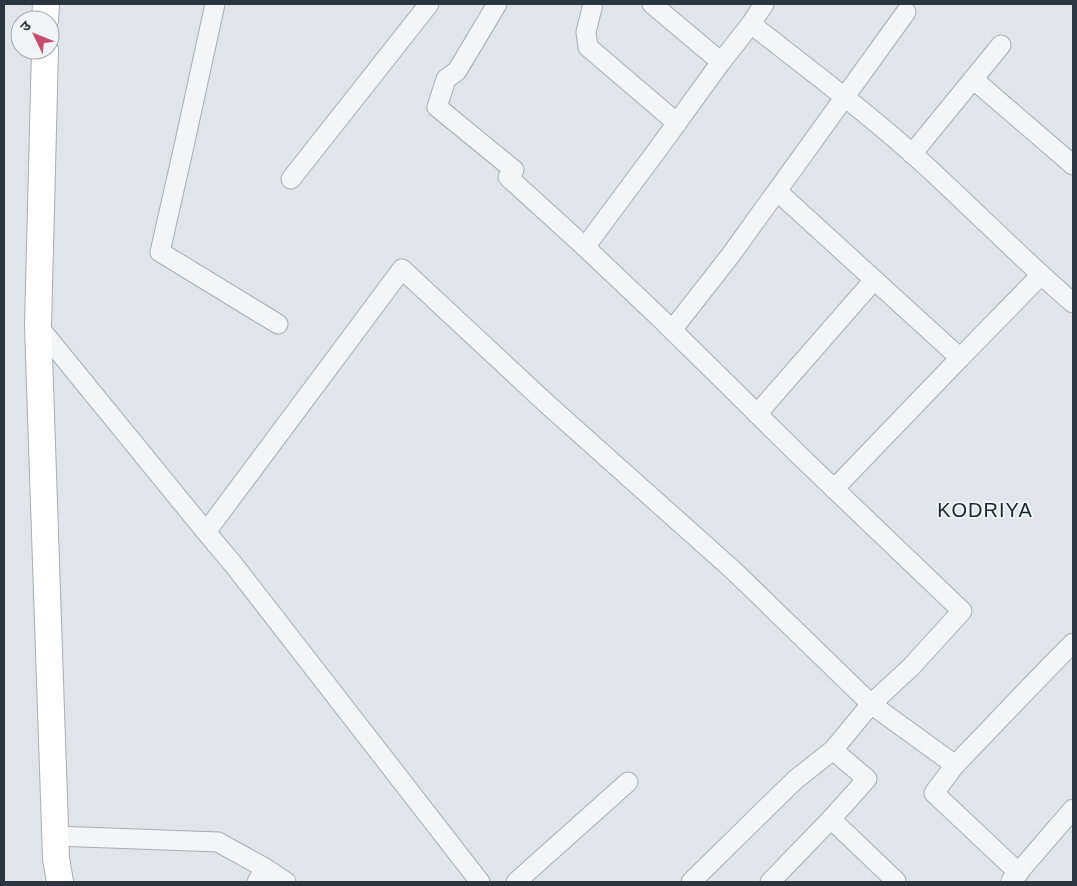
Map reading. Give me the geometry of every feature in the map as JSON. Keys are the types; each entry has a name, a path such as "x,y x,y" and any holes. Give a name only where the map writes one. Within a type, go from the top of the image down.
{"street":[{"path":"215,4 160,252 278,324"},
{"path":"291,179 429,4"},
{"path":"497,4 457,71 446,79 437,107 511,173 834,489 962,611 911,667 872,704 833,750 795,780 692,882"},
{"path":"593,4 586,32 588,47 677,124"},
{"path":"652,4 721,62"},
{"path":"585,247 764,4"},
{"path":"672,330 778,192 844,96 906,12"},
{"path":"751,24 844,96 912,154 1041,275 1073,302"},
{"path":"912,154 1001,45"},
{"path":"45,60 38,326 55,836 60,882"},
{"path":"973,79 1073,165"},
{"path":"778,192 960,358"},
{"path":"206,532 402,269 547,404 734,571 872,704 954,765"},
{"path":"834,489 1041,275"},
{"path":"757,414 874,280"},
{"path":"38,326 233,564 480,882"},
{"path":"1073,643 954,765 934,792 1014,877 1073,809"},
{"path":"770,882 868,779 833,750"},
{"path":"516,882 628,782"},
{"path":"831,819 895,882"},
{"path":"55,836 218,842 261,875 286,882"}],"district":[{"name":"KODRIYA","path":"985,510"}]}
